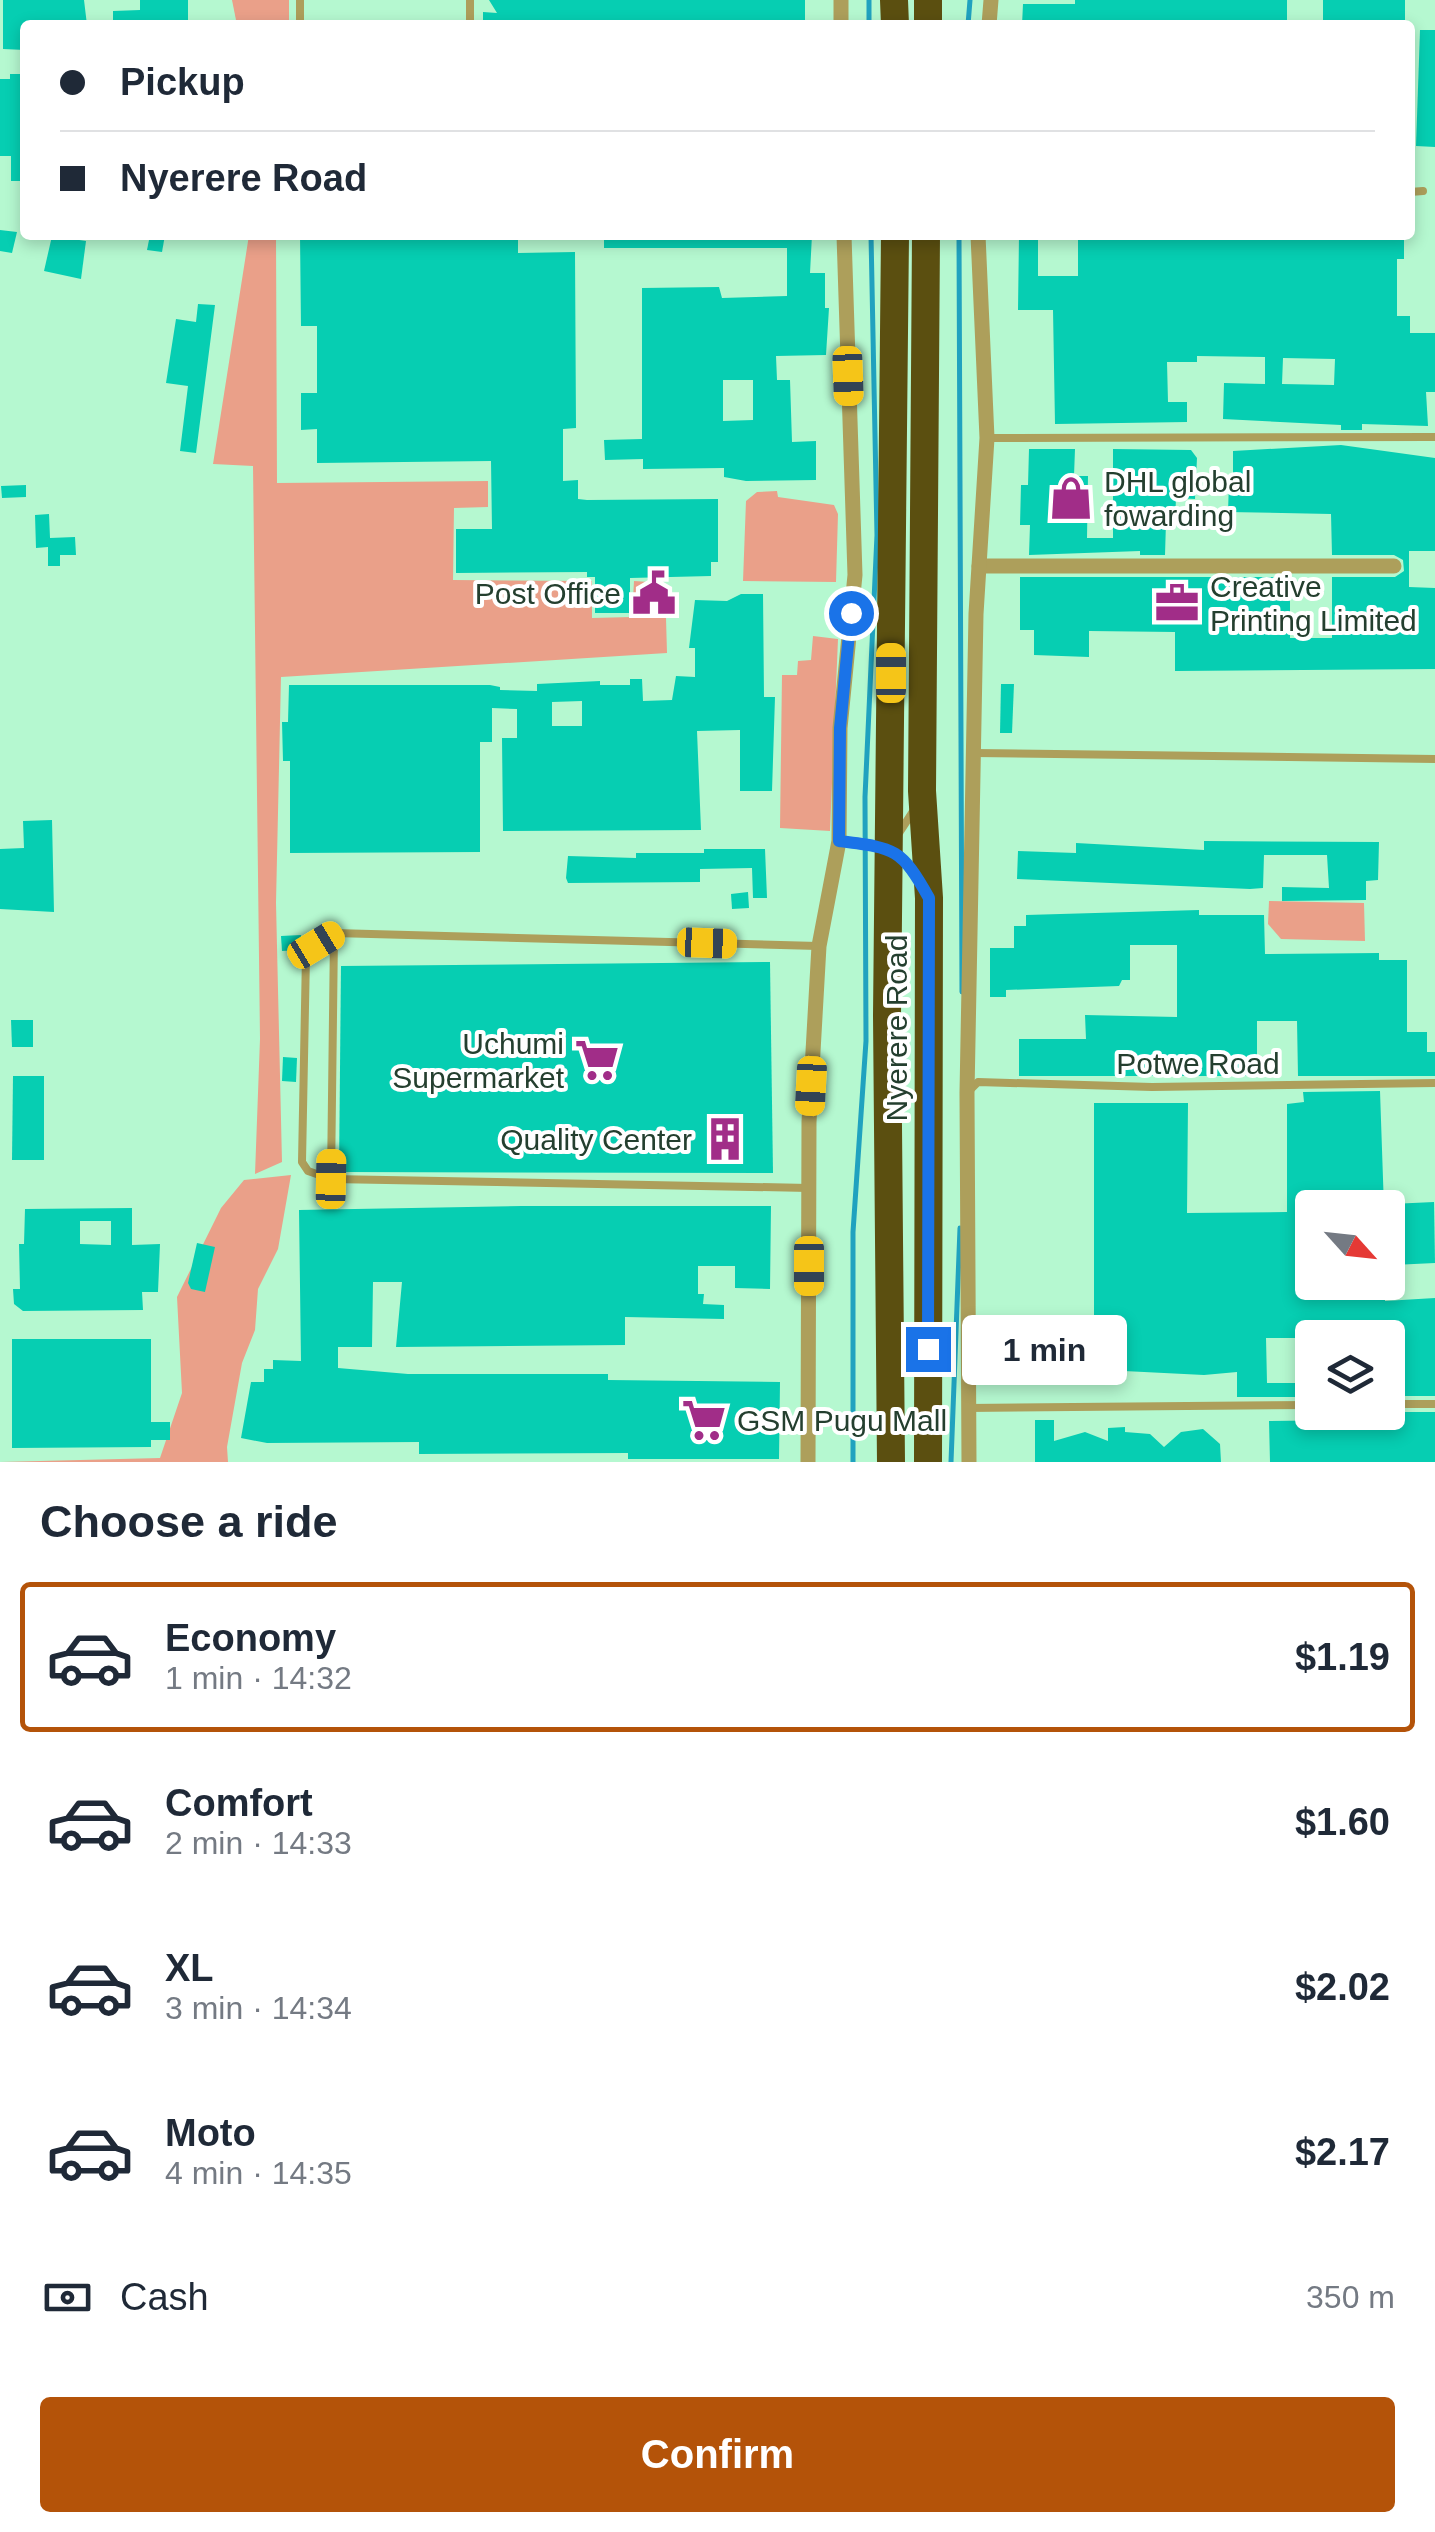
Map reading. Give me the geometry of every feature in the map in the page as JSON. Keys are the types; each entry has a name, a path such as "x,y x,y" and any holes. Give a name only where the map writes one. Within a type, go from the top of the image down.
{"highway":[{"name":"Nyerere Road","path":"892,1462 887,847 895,240"},
{"name":"Nyerere Road","path":"926,240 922,790 929,898 928,1462"}],"street":[{"path":"808,1462 809,1188 819,946 839,841 840,728 855,575 844,240"},
{"path":"969,1462 967,1093 974,753 987,438 978,240"},
{"path":"980,566 1394,566"}],"lane":[{"path":"1415,192 1423,191"},
{"path":"987,438 1435,437"},
{"path":"974,753 1435,759"},
{"path":"887,847 911,817 922,790"},
{"path":"839,841 887,847 907,858 929,898"},
{"path":"331,1179 334,934"},
{"path":"809,1188 331,1179 308,1171 302,1162 306,955 334,934 819,946"},
{"name":"Potwe Road","path":"967,1093 978,1082 1152,1087 1435,1083"},
{"path":"1405,1404 1435,1404"},
{"path":"966,1408 1295,1405"}],"shaded area":[{"path":"232,0 289,0 289,20 236,20"},
{"path":"248,240 276,240 277,483 488,481 488,507 454,508 453,580 592,581 592,618 632,617 634,581 665,583 667,653 281,677 276,903 282,1162 255,1174 260,1039 253,466 213,464"},
{"path":"777,491 778,497 834,505 838,514 836,582 743,581 746,501 757,492"},
{"path":"813,636 838,639 830,831 780,828 782,675 797,675 798,661 811,660"},
{"path":"1269,901 1364,903 1365,941 1281,939 1268,924"},
{"path":"291,1175 278,1249 258,1289 255,1330 242,1363 227,1447 228,1462 0,1462 160,1458 182,1393 177,1297 221,1208 244,1180"}],"building":[{"path":"3,0 84,0 86,20 20,20 20,50 3,49"},
{"path":"140,0 188,0 188,20 113,20 113,11 140,10"},
{"path":"489,0 805,0 805,20 483,20 483,12 497,13"},
{"path":"1075,0 1287,0 1287,20 1022,20 1023,4 1075,4"},
{"path":"1323,0 1405,0 1405,20 1323,20"},
{"path":"1420,30 1435,30 1435,147 1416,146"},
{"path":"10,74 20,74 20,181 11,181 11,156 0,156 0,79 10,79"},
{"path":"0,230 17,232 12,253 0,251"},
{"path":"51,240 86,241 81,279 44,271"},
{"path":"149,240 164,240 162,252 147,250"},
{"path":"300,240 518,240 518,253 575,252 576,428 563,429 563,481 578,480 578,499 718,499 718,562 711,562 711,576 630,578 630,613 595,613 595,577 587,577 587,572 456,573 456,529 492,529 491,461 317,463 317,429 301,430 301,393 317,393 317,326 301,326"},
{"path":"604,240 812,240 810,273 825,273 825,308 829,308 826,355 776,356 777,380 790,380 792,442 816,441 816,480 746,481 724,477 724,468 643,469 643,459 605,460 604,440 642,439 642,288 719,287 722,298 787,296 787,248 604,248","holes":["723,380 753,380 753,420 723,421"]},
{"path":"1019,240 1038,240 1038,276 1078,276 1078,240 1404,240 1404,259 1397,259 1397,316 1410,316 1410,333 1435,333 1435,392 1426,392 1428,426 1362,424 1362,430 1341,430 1341,425 1223,419 1224,383 1265,384 1265,357 1197,356 1197,362 1167,362 1168,402 1187,402 1187,422 1055,424 1053,310 1018,310","holes":["1283,358 1335,359 1334,385 1282,384"]},
{"path":"198,304 215,305 196,453 180,451 188,386 166,383 176,319 196,322"},
{"path":"1341,445 1435,458 1435,551 1409,551 1409,587 1435,588 1435,669 1175,671 1175,632 1089,631 1089,657 1034,655 1034,630 1020,630 1020,577 1290,577 1290,638 1332,638 1332,577 1395,577 1404,571 1403,560 1394,555 1332,555 1331,514 1228,512 1229,482 1233,482 1233,451"},
{"path":"1029,449 1075,449 1074,476 1088,476 1087,538 1113,538 1113,449 1191,450 1197,458 1195,499 1176,498 1175,522 1166,522 1165,555 1140,555 1140,551 1029,555 1030,525 1020,525 1021,485 1028,485"},
{"path":"26,485 26,497 2,498 1,486"},
{"path":"49,514 50,538 75,537 76,555 60,555 60,566 48,566 48,547 36,548 35,515"},
{"path":"741,594 763,594 764,697 775,697 772,791 740,791 740,730 697,731 701,830 503,831 502,738 517,738 517,709 492,708 492,742 480,742 480,852 290,853 290,761 283,761 282,722 288,722 289,685 490,685 500,690 537,691 537,684 600,681 600,685 630,685 630,679 642,679 643,701 672,700 676,676 695,677 695,648 689,648 695,600 727,601","holes":["582,701 582,726 552,726 552,702"]},
{"path":"1001,684 1014,684 1012,733 1000,733"},
{"path":"52,820 54,912 0,909 0,849 24,848 23,821"},
{"path":"1204,841 1379,842 1378,880 1366,881 1366,900 1282,901 1282,887 1329,888 1327,855 1264,855 1263,888 1017,879 1018,851 1076,853 1076,843 1204,850"},
{"path":"704,849 765,849 767,898 753,898 752,868 700,869 700,882 568,883 566,878 568,856 636,858 636,853 704,853"},
{"path":"748,892 749,908 732,909 731,894"},
{"path":"1199,910 1199,915 1264,915 1265,954 1379,953 1379,960 1407,960 1407,1032 1427,1032 1427,1052 1435,1052 1435,1076 1298,1076 1297,1021 1257,1021 1257,1076 1019,1076 1019,1039 1086,1039 1085,1015 1177,1017 1177,945 1130,945 1130,980 1122,980 1119,986 1006,990 1006,997 990,997 990,948 1014,948 1014,926 1026,926 1026,915"},
{"path":"301,935 300,950 282,951 281,936"},
{"path":"770,962 773,1173 339,1172 341,966"},
{"path":"11,1020 33,1020 33,1047 12,1047"},
{"path":"283,1057 297,1058 296,1082 282,1081"},
{"path":"13,1076 44,1076 44,1160 12,1160"},
{"path":"1380,1091 1383,1190 1295,1190 1295,1300 1435,1298 1435,1396 1405,1396 1405,1320 1295,1320 1295,1338 1266,1338 1267,1383 1295,1383 1295,1397 1237,1397 1237,1372 1204,1375 1084,1369 1083,1380 1036,1379 1034,1338 1094,1333 1094,1103 1188,1103 1187,1213 1287,1212 1287,1104 1304,1102 1303,1092"},
{"path":"1434,1202 1435,1263 1405,1264 1405,1203"},
{"path":"771,1206 770,1289 735,1288 735,1266 698,1266 698,1294 704,1294 703,1304 724,1305 724,1319 625,1317 625,1345 396,1347 402,1282 373,1282 372,1347 338,1347 338,1368 408,1374 608,1374 608,1380 780,1382 779,1459 628,1459 628,1453 419,1454 419,1442 267,1443 241,1438 251,1382 264,1382 264,1369 273,1369 273,1360 301,1361 299,1210"},
{"path":"132,1208 132,1245 160,1244 158,1292 142,1292 143,1310 23,1311 14,1304 13,1289 20,1289 19,1244 24,1244 25,1209","holes":["80,1221 111,1221 111,1245 80,1244"]},
{"path":"197,1243 215,1247 205,1292 191,1289 188,1283"},
{"path":"991,1333 1005,1333 1004,1356 991,1355"},
{"path":"12,1339 151,1339 151,1422 170,1422 170,1440 151,1440 151,1447 12,1448"},
{"path":"1405,1412 1435,1412 1435,1462 1270,1462 1269,1421 1295,1421 1295,1430 1405,1430"},
{"path":"1035,1420 1054,1420 1054,1441 1085,1432 1108,1441 1108,1428 1125,1427 1125,1432 1150,1434 1164,1447 1181,1432 1203,1429 1220,1444 1221,1462 1035,1462"}],"waterway":[{"path":"869,0 869,20"},
{"path":"968,20 970,0"},
{"path":"853,1462 853,1232 866,1041 865,797 877,535 871,240"},
{"path":"959,240 962,992"},
{"path":"951,1462 960,1228"}],"place":[{"name":"DHL global fowarding","path":"1071,498"},
{"name":"Post Office","path":"654,593"},
{"name":"Creative Printing Limited","path":"1177,603"},
{"name":"Uchumi Supermarket","path":"597,1060"},
{"name":"Quality Center","path":"725,1139"},
{"name":"GSM Pugu Mall","path":"704,1420"}],"route":[{"path":"851,613 840,728 839,841 898,852 907,858 929,898 928,1349"}]}
